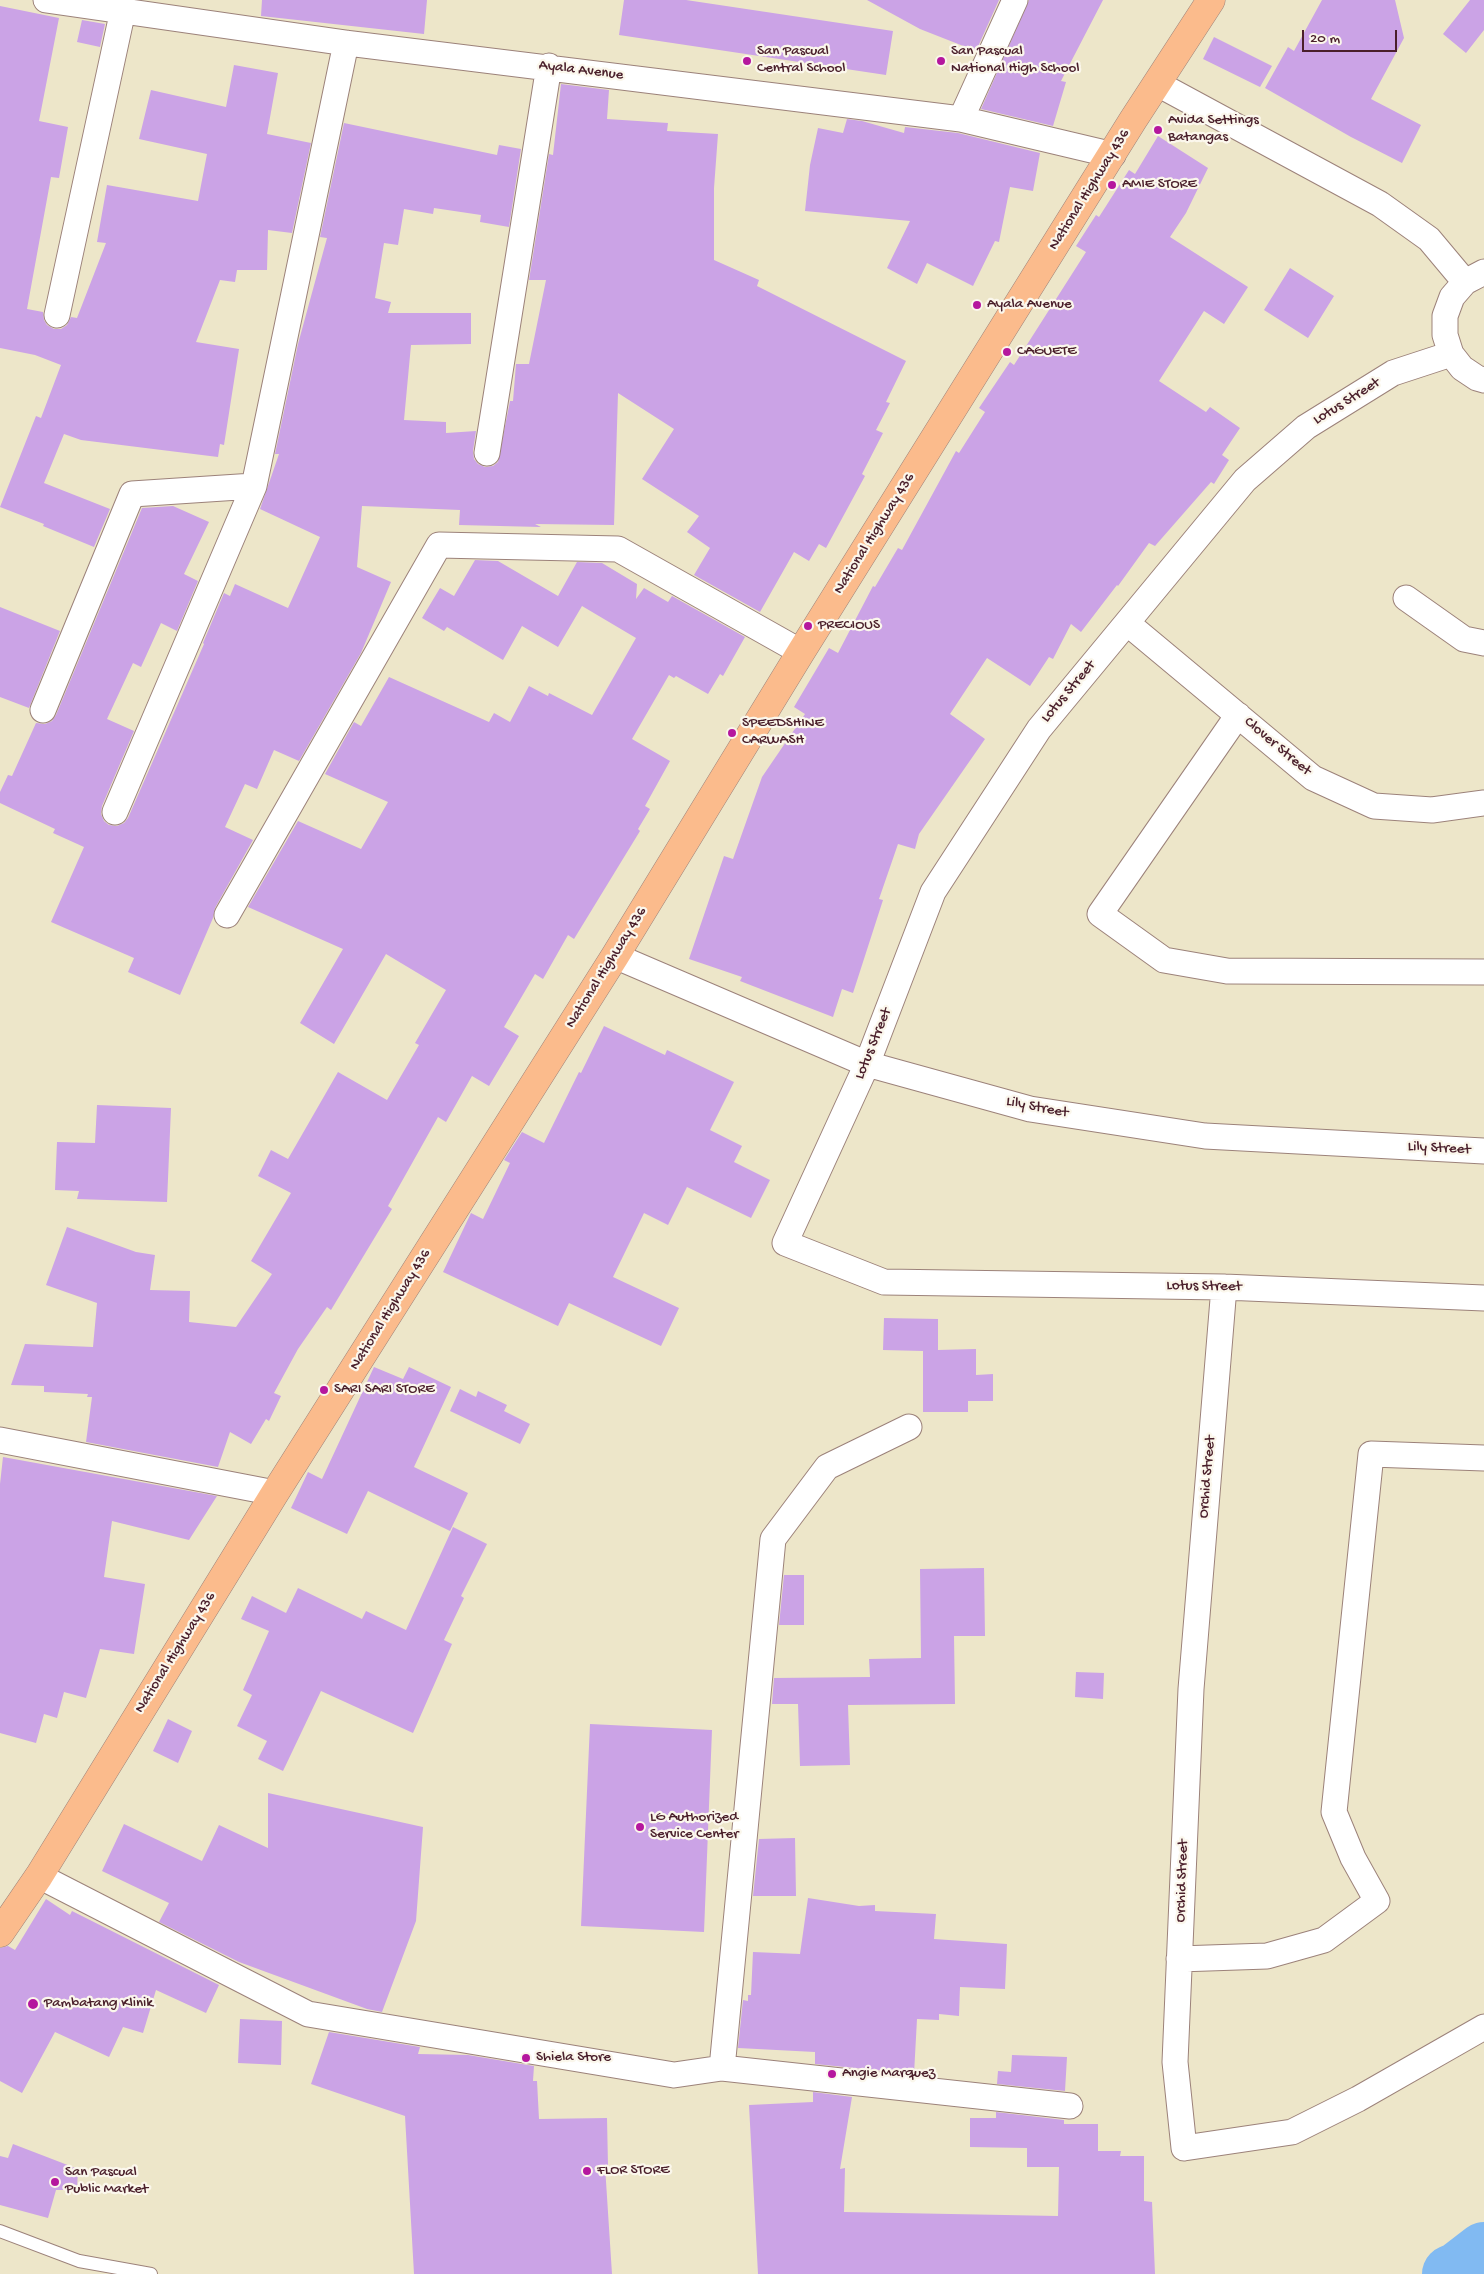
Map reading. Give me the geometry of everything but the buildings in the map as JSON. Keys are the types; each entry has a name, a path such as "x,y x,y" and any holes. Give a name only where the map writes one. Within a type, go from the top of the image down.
{"main road":[{"name":"National Highway 436","path":"0,1933 40,1876 275,1493 615,956 1133,120 1158,84 1210,0"}],"street":[{"name":"Ayala Avenue","path":"46,0 346,43 549,66 961,118 1113,155"},
{"path":"961,118 1015,0"},
{"path":"57,315 123,10"},
{"path":"115,812 254,486 346,43"},
{"path":"487,453 549,66"},
{"path":"1158,84 1380,204 1430,239 1474,277 1452,297 1445,316 1445,335 1451,354 1462,368 1477,378 1484,380"},
{"name":"Lotus Street","path":"1451,354 1393,373 1306,427 1245,480 1039,729 934,892 867,1064 785,1243 884,1282 1224,1287 1484,1298"},
{"path":"43,710 132,494 254,486"},
{"path":"227,915 439,545 618,549 802,652"},
{"path":"1406,598 1464,639 1484,643"},
{"name":"Clover Street","path":"1127,623 1313,778 1374,806 1432,810 1484,803"},
{"path":"1238,715 1100,914 1164,960 1227,971 1484,972"},
{"name":"Lily Street","path":"615,956 867,1064 1030,1109 1205,1136 1484,1151"},
{"name":"Orchid Street","path":"1224,1287 1191,1689 1175,2062 1184,2148 1292,2132 1358,2099 1484,2027"},
{"path":"722,2068 773,1539 827,1467 909,1426"},
{"path":"0,1440 275,1493"},
{"path":"1179,1958 1268,1956 1324,1940 1377,1901 1353,1858 1334,1812 1371,1454 1484,1458"},
{"path":"40,1876 308,2014 674,2075 722,2068 1070,2106"}],"lane":[{"path":"0,2231 79,2261 152,2274"}],"waterway":[{"path":"1451,2274 1458,2271 1484,2251"}],"place":[{"name":"San Pascual Central School","path":"747,61"},
{"name":"San Pascual National High School","path":"941,61"},
{"name":"Avida Settings Batangas","path":"1158,130"},
{"name":"AMIE STORE","path":"1112,185"},
{"name":"Ayala Avenue","path":"977,305"},
{"name":"CAGUETE","path":"1007,352"},
{"name":"PRECIOUS","path":"808,626"},
{"name":"SPEEDSHINE CARWASH","path":"732,733"},
{"name":"SARI SARI STORE","path":"324,1390"},
{"name":"LG Authorized Service Center","path":"640,1827"},
{"name":"Pambatang Klinik","path":"33,2004"},
{"name":"Shiela Store","path":"526,2058"},
{"name":"Angie Marquez","path":"832,2074"},
{"name":"FLOR STORE","path":"587,2171"},
{"name":"San Pascual Public Market","path":"55,2182"}]}
